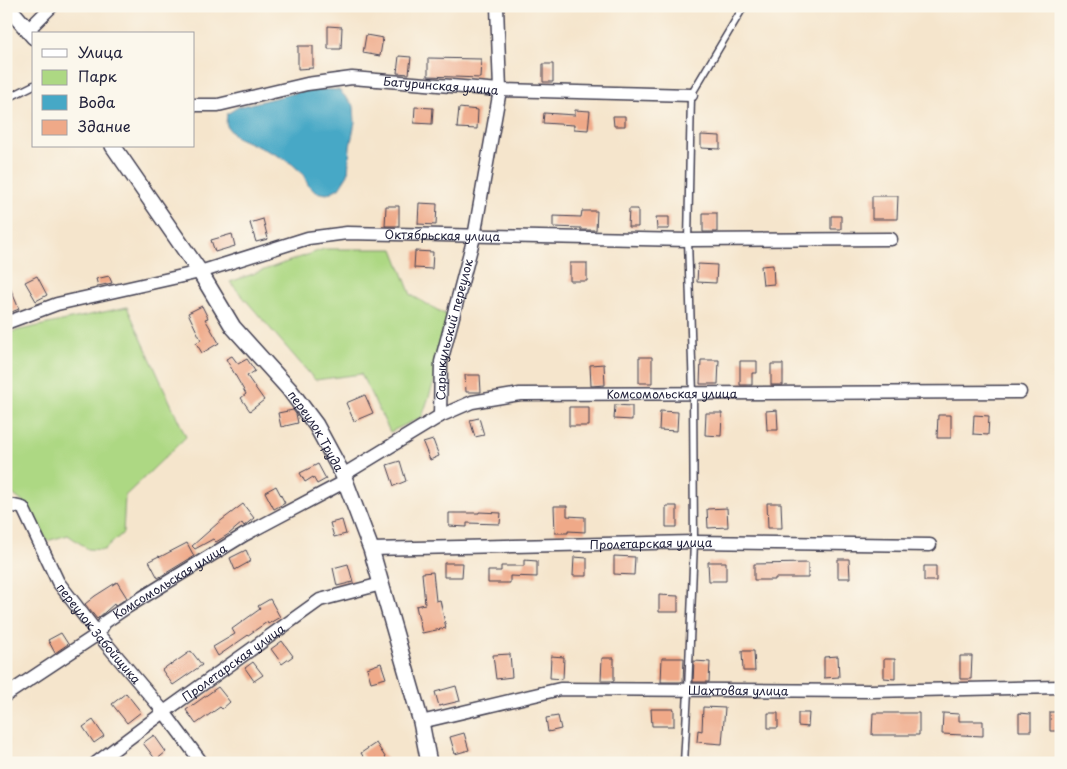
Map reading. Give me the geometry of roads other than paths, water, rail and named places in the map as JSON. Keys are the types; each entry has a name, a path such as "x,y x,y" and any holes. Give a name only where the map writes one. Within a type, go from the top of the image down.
{"street":[{"path":"7,6 31,33 52,6"},
{"name":"Сарыкульский переулок","path":"440,416 442,362 474,237 500,90 497,6"},
{"name":"Батуринская улица","path":"195,105 218,105 307,84 352,78 500,90 691,95"},
{"name":"переулок Труда","path":"114,148 200,272 234,327 289,389 316,425 344,478 371,549 421,722 429,763"},
{"name":"Октябрьская улица","path":"6,323 57,304 200,272 308,238 347,233 688,240 891,239"},
{"name":"Комсомольская улица","path":"6,696 98,634 105,622 127,606 244,535 344,478 440,416 472,402 520,394 1020,392"},
{"name":"переулок Забойщика","path":"6,504 23,508 58,582 98,634 164,712 202,763"},
{"name":"Пролетарская улица","path":"371,549 694,542 930,545"},
{"name":"Пролетарская улица","path":"96,763 320,600 381,584"},
{"name":"Шахтовая улица","path":"421,722 560,690 871,691 1061,687"}],"lane":[{"path":"684,763 694,542 693,393 688,240 691,95 744,6"},
{"path":"6,99 32,87"}],"water":[{"path":"311,89 339,90 354,106 355,122 350,147 348,174 339,188 327,194 315,192 308,185 303,174 292,164 277,155 236,137 226,123 227,114 238,107"}]}
